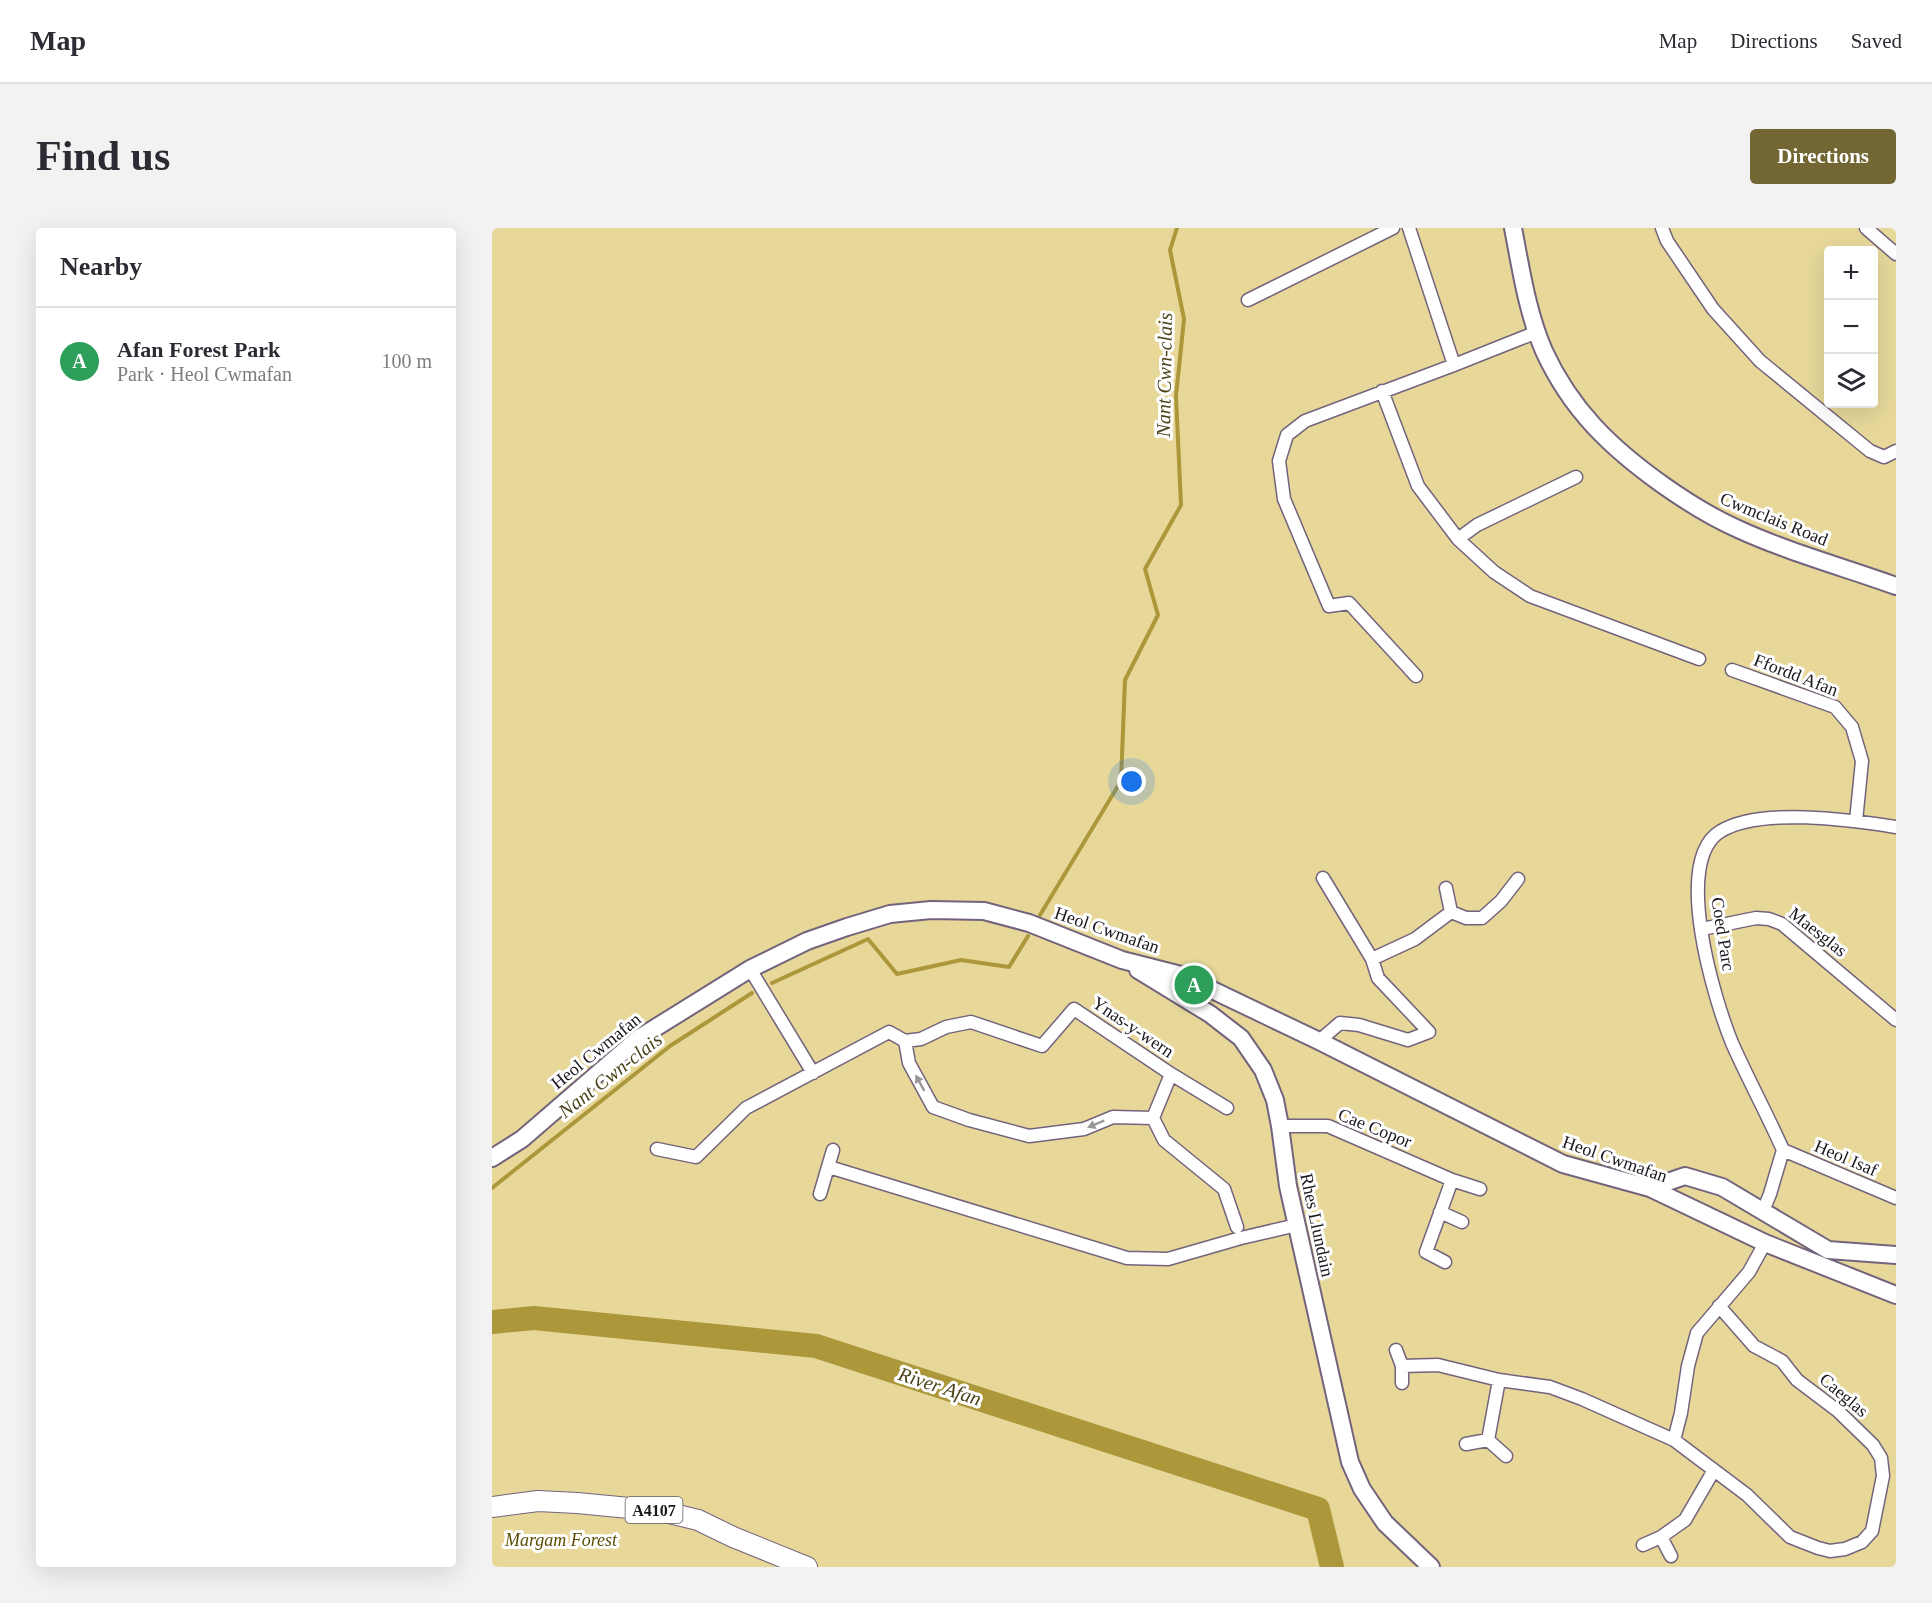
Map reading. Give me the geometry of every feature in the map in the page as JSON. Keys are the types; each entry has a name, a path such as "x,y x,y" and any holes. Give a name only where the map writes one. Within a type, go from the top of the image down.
{"main road":[{"name":"Cwmclais Road","path":"1513,228 1526,294 1545,352 1577,408 1597,431 1631,462 1692,505 1740,530 1896,586"},
{"name":"Heol Cwmafan","path":"492,1158 522,1139 639,1038 750,969 807,941 890,914 931,910 984,911 1017,920 1122,960 1181,975 1319,1041 1563,1164 1650,1188 1765,1243 1896,1295"},
{"name":"Rhes Llundain","path":"1122,960 1210,1014 1241,1038 1263,1071 1275,1100 1288,1186 1350,1462 1362,1489 1385,1524 1431,1567"},
{"path":"1650,1188 1685,1176 1722,1187 1828,1250 1896,1255"},
{"name":"A4107","path":"492,1508 538,1501 661,1511 698,1520 807,1567"}],"street":[{"path":"1248,300 1393,228"},
{"path":"1409,228 1454,365"},
{"path":"1662,228 1668,242 1713,309 1760,361 1870,452 1884,457 1896,451"},
{"path":"1866,228 1896,254"},
{"path":"1416,676 1349,603 1329,606 1284,499 1279,461 1287,435 1305,421 1537,332"},
{"path":"1382,391 1418,486 1458,539 1494,572 1530,596 1699,659"},
{"path":"1458,539 1476,525 1576,477"},
{"name":"Ffordd Afan","path":"1732,670 1835,707 1852,727 1862,761 1856,821"},
{"name":"Coed Parc","path":"1783,1150 1732,1043 1719,1007 1707,964 1702,929 1697,885 1700,862 1708,843 1719,831 1738,823 1768,817 1856,821 1896,827"},
{"path":"1319,1041 1340,1023 1359,1025 1408,1040 1429,1032 1378,978 1372,959 1323,878"},
{"path":"1451,912 1466,918 1482,918 1502,901 1518,879"},
{"path":"1446,888 1451,912"},
{"path":"1372,959 1415,939 1451,912"},
{"name":"Maesglas","path":"1702,929 1756,918 1770,918 1782,924 1896,1020"},
{"path":"750,969 813,1073"},
{"name":"Ynas-y-wern","path":"657,1149 696,1157 746,1108 889,1032 904,1041 921,1039 946,1027 971,1022 1042,1046 1074,1009 1171,1074 1152,1118"},
{"path":"904,1041 909,1063 933,1107 969,1120 1029,1136 1084,1129 1113,1117 1152,1118 1164,1140 1224,1189 1238,1227"},
{"path":"1171,1074 1227,1108"},
{"name":"Cae Copor","path":"1280,1126 1328,1126 1452,1180 1480,1189"},
{"path":"820,1194 833,1150"},
{"path":"1763,1211 1783,1150"},
{"name":"Heol Isaf","path":"1783,1150 1896,1198"},
{"path":"829,1167 1128,1258 1168,1260 1241,1238 1297,1225"},
{"path":"1445,1262 1426,1252 1452,1180"},
{"path":"1440,1212 1462,1222"},
{"path":"1674,1440 1681,1413 1688,1366 1697,1333 1749,1272 1765,1243"},
{"name":"Caeglas","path":"1402,1366 1438,1365 1499,1380 1550,1387 1582,1399 1674,1440 1747,1495 1790,1537 1830,1551 1845,1549 1862,1542 1872,1531 1883,1476 1881,1458 1873,1445 1838,1411 1797,1380 1782,1361 1754,1346 1719,1306"},
{"path":"1396,1350 1402,1366 1402,1383"},
{"path":"1488,1440 1499,1380"},
{"path":"1466,1444 1488,1440"},
{"path":"1488,1440 1506,1456"},
{"path":"1643,1545 1661,1538 1685,1520 1714,1470"},
{"path":"1661,1538 1671,1556"}],"green space":[{"name":"Margam Forest","path":"492,228 1896,228 1896,1567 492,1567"}],"waterway":[{"name":"Nant Cwn-clais","path":"1040,915 1121,781 1125,680 1158,615 1145,569 1181,505 1176,396 1184,319 1170,250 1177,228"},
{"name":"Nant Cwn-clais","path":"772,983 868,939 897,974 961,960 1009,967 1028,936"},
{"name":"Nant Cwn-clais","path":"492,1188 670,1046 752,993"},
{"name":"River Afan","path":"492,1322 534,1318 816,1346 1318,1509 1332,1567"}],"place":[{"name":"Afan Forest Park","path":"1194,985"}]}
